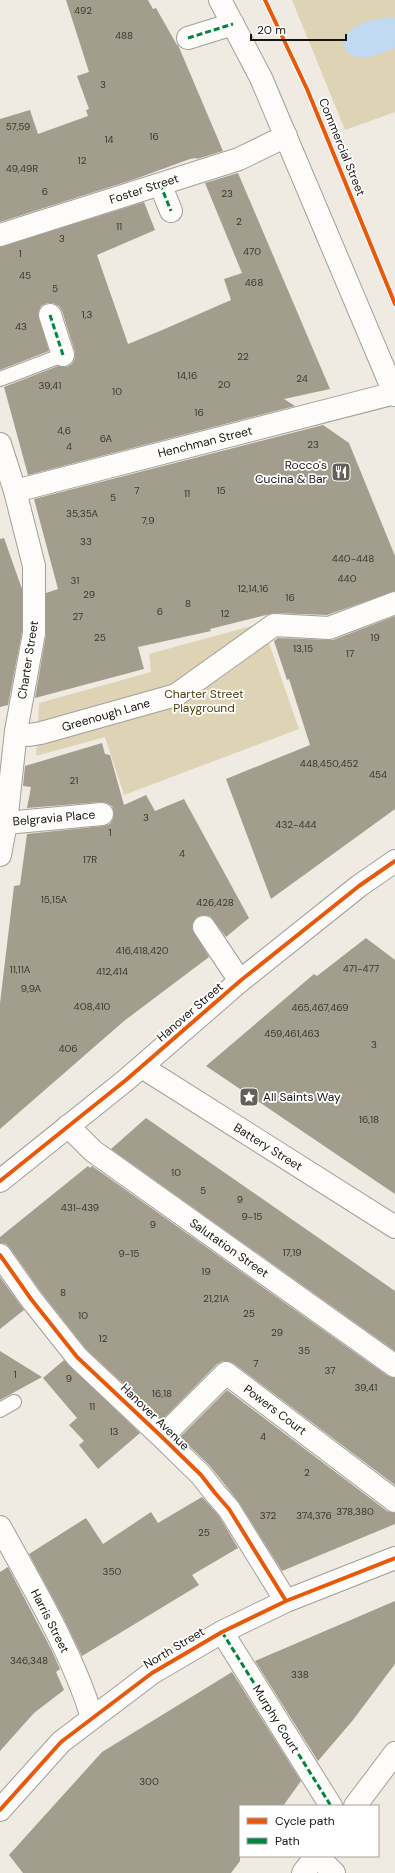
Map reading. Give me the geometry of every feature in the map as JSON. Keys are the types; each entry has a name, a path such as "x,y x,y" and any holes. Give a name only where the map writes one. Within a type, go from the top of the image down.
{"street":[{"path":"220,0 261,78 395,394"},
{"path":"188,38 233,24"},
{"name":"Foster Street","path":"0,235 239,159 286,136"},
{"path":"160,184 171,211"},
{"path":"50,315 63,355"},
{"name":"Henchman Street","path":"15,490 395,394"},
{"name":"Charter Street","path":"0,444 15,490 34,566 34,633 15,732 6,823 0,855"},
{"name":"Greenough Lane","path":"15,732 41,733 176,695 274,625 330,628 395,603"},
{"name":"Belgravia Place","path":"6,823 102,814"},
{"name":"Hanover Street","path":"0,1181 142,1067 240,980 359,886 395,861"},
{"path":"204,927 240,980"},
{"name":"Battery Street","path":"142,1067 395,1228"},
{"name":"Salutation Street","path":"68,1126 93,1151 395,1366"},
{"name":"Hanover Avenue","path":"0,1255 31,1299 77,1357 162,1437 200,1475 229,1509 286,1601"},
{"name":"Powers Court","path":"162,1437 226,1373 395,1501"},
{"name":"Harris Street","path":"0,1527 49,1616 82,1684 92,1717"},
{"name":"North Street","path":"0,1810 61,1742 152,1672 222,1632 286,1601 395,1558"},
{"name":"Murphy Court","path":"222,1632 329,1805"},
{"path":"356,1805 395,1753"},
{"path":"303,1873 315,1857"},
{"path":"317,1857 334,1873"}],"lane":[{"path":"0,379 63,355"},
{"path":"0,1410 14,1402"}],"green space":[{"path":"292,0 395,0 395,112 345,130"},
{"name":"Charter Street Playground","path":"262,623 299,729 124,795 105,737 36,756 39,703 151,672 149,654"}],"water":[{"path":"395,17 395,47 383,53 368,57 355,56 349,53 345,48 343,43 344,39 350,30 376,19"}],"building":[{"path":"66,0 148,0 153,9 156,8 178,45 223,151 197,159 190,159 135,179 0,222 0,119 30,110 38,134 88,116 86,110 89,109 77,76 89,72"},
{"path":"238,173 330,389 284,399 295,406 28,475 4,387 58,366 67,367 72,364 75,358 75,352 62,311 59,306 53,303 47,303 41,306 38,313 49,351 0,370 0,247 144,202 155,230 97,255 128,344 231,300 224,279 242,273 205,183"},
{"path":"323,425 349,443 395,556 395,591 327,615 274,613 210,629 211,631 138,647 144,669 35,698 46,635 46,593 58,589 34,499"},
{"path":"4,538 22,589 22,632 8,705 0,707 0,539"},
{"path":"395,616 395,809 271,899 226,779 310,745 289,679 287,680 274,641 278,638 333,640"},
{"path":"102,743 105,754 110,755 124,805 146,795 155,811 184,799 249,918 226,937 210,916 203,915 197,917 193,922 192,928 209,957 124,1021 0,1129 0,1003 14,886 20,885 27,834 103,826 110,824 114,813 112,806 101,802 27,808 31,787 23,786 25,766"},
{"path":"366,938 395,960 395,1194 206,1066 314,974 317,976"},
{"path":"146,1118 395,1291 395,1351 111,1149"},
{"path":"88,1166 90,1168 92,1166 388,1376 395,1378 395,1485 233,1363 223,1361 217,1364 162,1420 86,1349 41,1292 10,1248 6,1244 0,1243 0,1237"},
{"path":"0,1277 24,1310 0,1329"},
{"path":"0,1351 42,1377 0,1400"},
{"path":"64,1360 140,1433 98,1469 79,1445 84,1441 69,1425 77,1418 43,1378"},
{"path":"227,1390 387,1511 395,1513 395,1524 282,1571 238,1501 210,1466 180,1437"},
{"path":"202,1497 219,1516 238,1548 192,1575 199,1585 82,1656 29,1554 86,1518 103,1544 151,1512 158,1523"},
{"path":"8,1567 51,1649 60,1669 56,1672 64,1690 34,1713 0,1751 0,1572"},
{"path":"395,1601 395,1664 353,1720 318,1761 255,1661"},
{"path":"232,1672 301,1781 284,1805 239,1805 240,1861 231,1873 23,1873 9,1855 102,1752"}],"marked path":[{"path":"188,38 233,24"},
{"path":"160,184 171,211"},
{"path":"50,315 63,355"},
{"path":"222,1632 330,1805"}],"cycle path":[{"name":"Commercial Street","path":"265,0 307,89 395,304"},
{"path":"0,1181 126,1080 240,981 359,886 395,861"},
{"path":"0,1255 31,1299 77,1357 201,1475 229,1509 286,1601"},
{"path":"0,1810 61,1742 152,1673 222,1632 286,1601 395,1558"}],"place":[{"name":"Rocco's Cucina & Bar","path":"341,472"},
{"name":"All Saints Way","path":"249,1097"}]}
